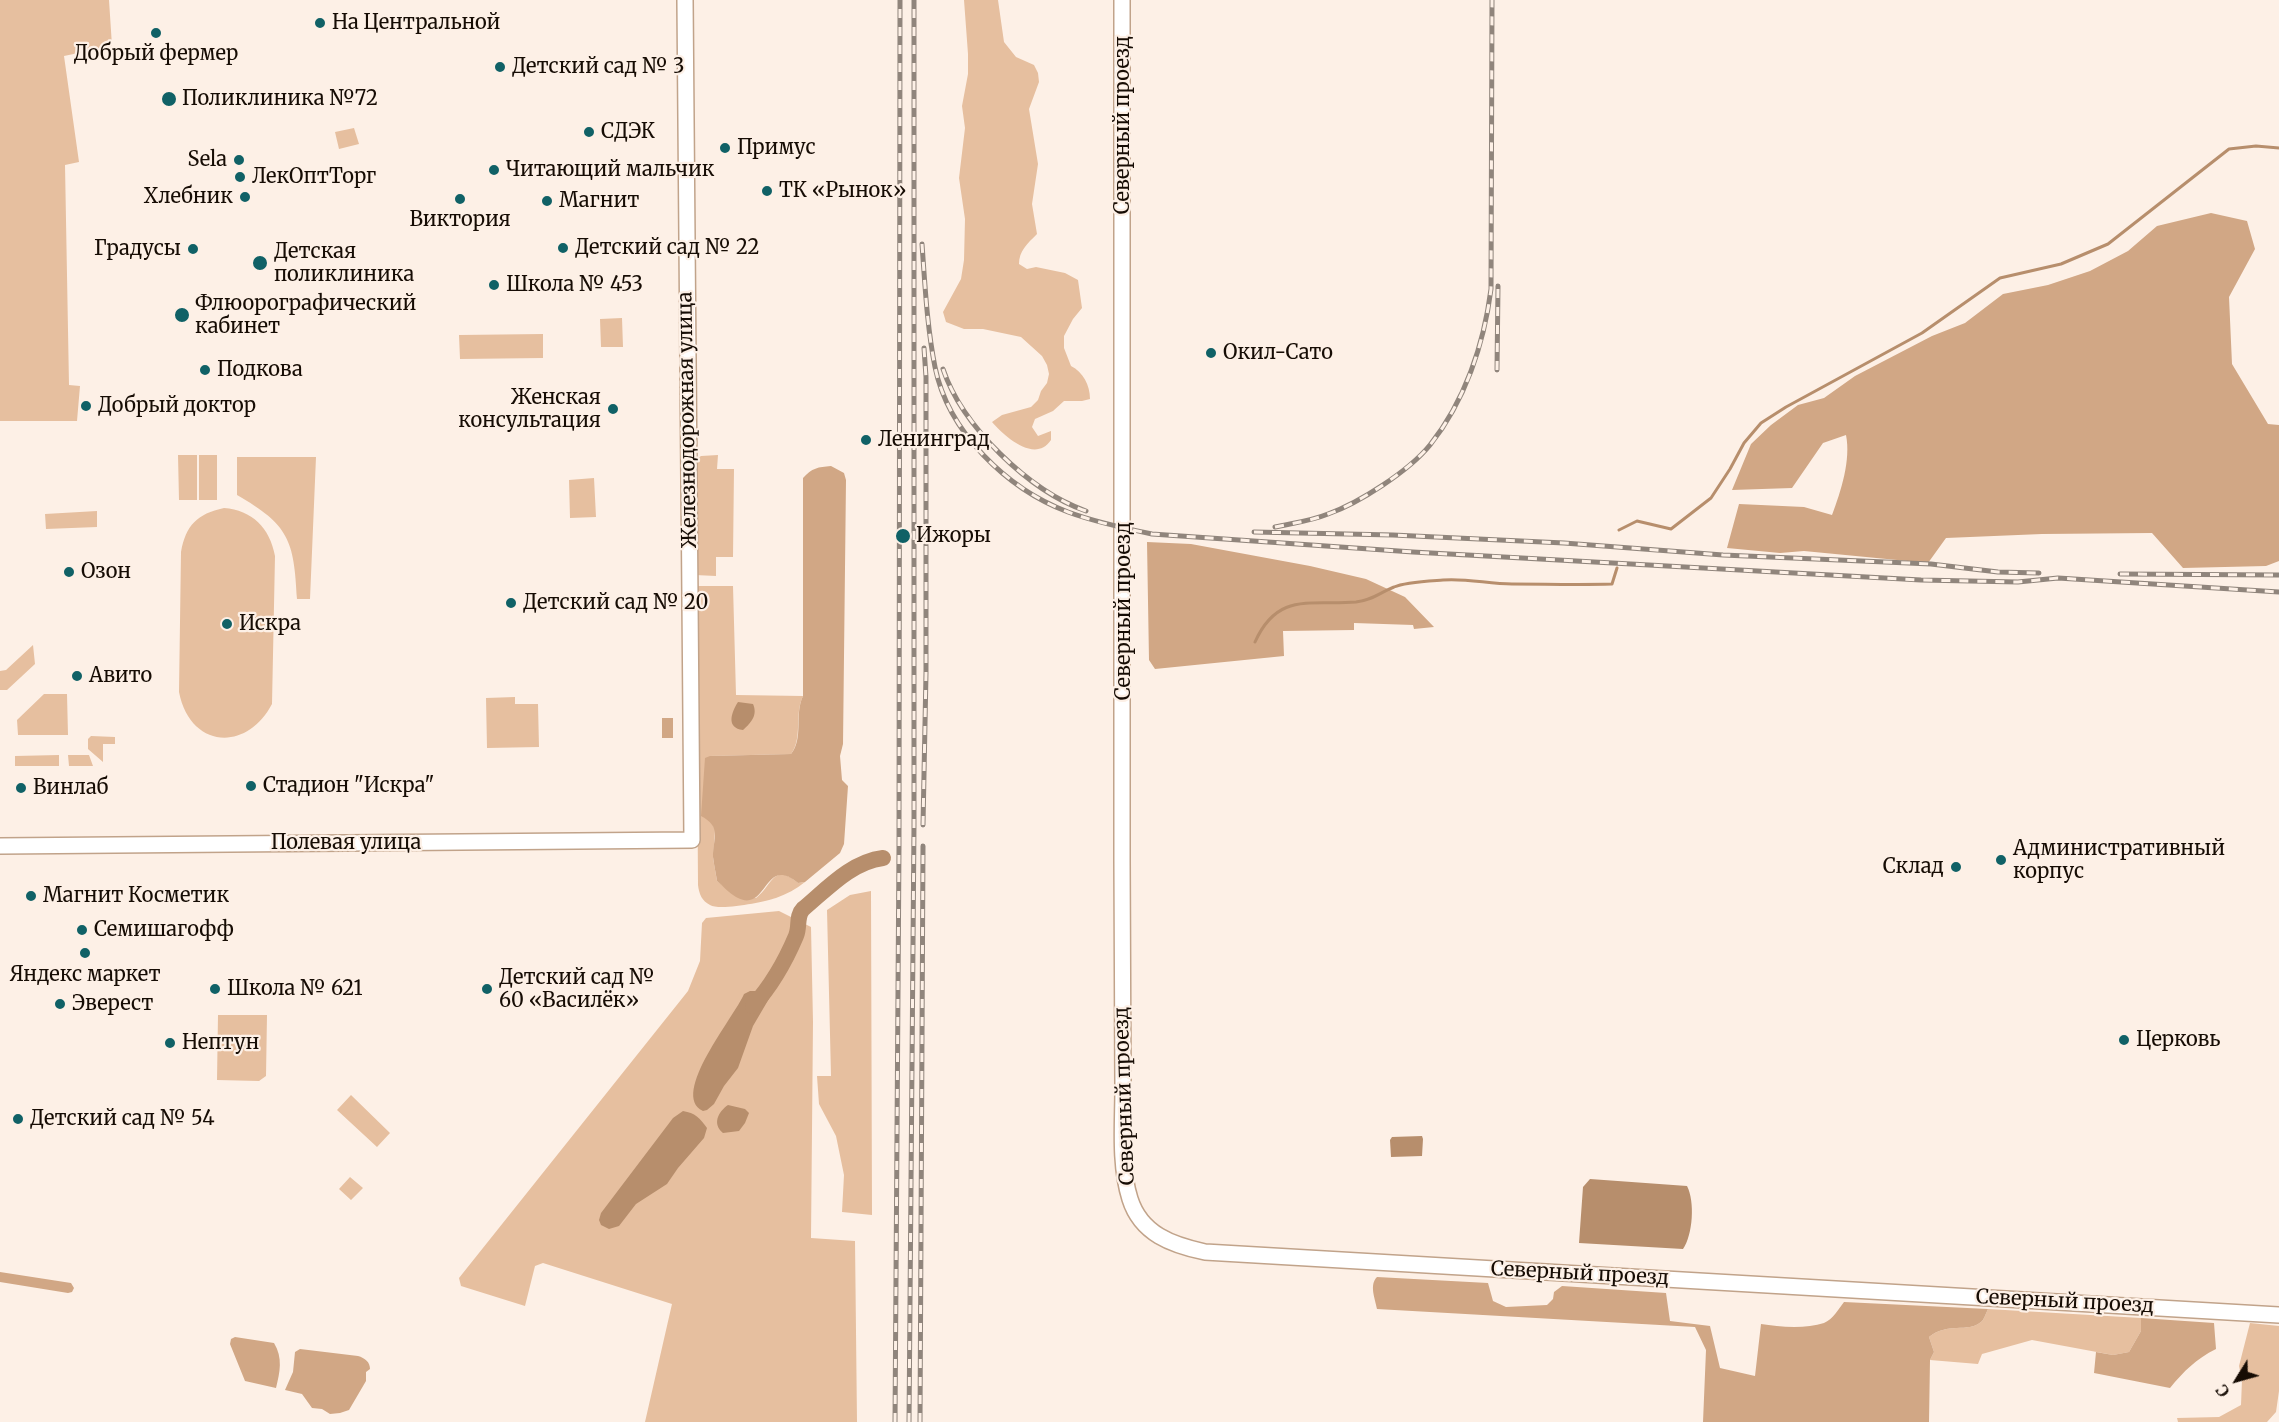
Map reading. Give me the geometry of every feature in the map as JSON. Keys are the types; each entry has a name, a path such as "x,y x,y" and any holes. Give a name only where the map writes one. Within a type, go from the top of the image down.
{"street":[{"name":"Железнодорожная улица","path":"685,0 692,840"},
{"name":"Северный проезд","path":"1122,0 1125,512 1122,1022 1124,1159 1130,1202 1153,1234 1178,1246 1205,1252 2279,1315"},
{"name":"Полевая улица","path":"0,846 692,840"}],"shaded area":[{"path":"0,0 109,0 112,46 64,56 79,162 65,165 69,385 80,386 77,421 0,421"},
{"path":"964,0 998,0 1004,42 1016,57 1034,65 1038,73 1039,82 1029,109 1038,164 1032,204 1037,234 1022,251 1019,264 1027,269 1036,267 1065,273 1078,280 1082,308 1064,336 1064,348 1071,366 1085,380 1090,399 1064,401 1053,411 1035,419 1032,427 1038,436 1051,431 1051,440 1044,447 1037,449 1028,449 1020,445 992,422 1002,415 1031,407 1038,400 1049,374 1042,356 1021,337 983,329 964,329 946,322 943,312 961,279 964,260 965,219 959,178 965,128 962,106 968,74"},
{"path":"354,128 359,144 339,149 335,132"},
{"path":"2211,213 2247,221 2255,249 2229,297 2232,364 2268,424 2279,425 2279,561 2266,566 2183,568 2152,533 1946,538 1928,563 1804,551 1780,553 1727,548 1739,504 1804,507 1832,515 1842,486 1846,465 1846,435 1823,443 1792,488 1732,490 1751,444 1771,425 1798,405 1824,398 1855,376 1932,336 1965,323 2003,294 2048,285 2090,271 2128,251 2157,226"},
{"path":"622,318 623,347 601,347 600,319"},
{"path":"543,334 543,358 460,359 459,335"},
{"path":"178,455 197,455 197,500 179,500"},
{"path":"199,455 217,455 217,500 199,500"},
{"path":"718,455 717,469 734,469 733,557 716,557 716,576 695,575 695,460 701,456"},
{"path":"237,457 316,457 310,599 297,599 294,562 285,536 278,526 268,516 237,495"},
{"path":"831,466 844,473 846,480 843,744 840,756 842,780 848,786 844,844 840,853 805,882 798,883 787,876 778,875 771,879 754,898 746,900 736,897 717,881 713,857 714,829 708,820 701,816 705,758 791,754 795,748 800,703 803,696 803,478 816,469"},
{"path":"594,478 596,517 570,518 569,480"},
{"name":"Искра","path":"224,508 243,512 258,522 269,537 275,556 272,704 261,720 248,731 234,737 220,737 206,733 195,724 185,711 179,692 183,543 194,522 200,517"},
{"path":"97,511 97,527 46,529 45,514"},
{"path":"1147,542 1191,544 1366,579 1405,597 1434,627 1414,629 1413,625 1354,623 1354,630 1283,631 1284,656 1155,669 1149,660"},
{"path":"696,586 733,586 736,695 803,696 800,703 797,741 791,754 710,756 711,821 715,830 713,858 717,881 726,888 756,898 778,875 790,877 798,883 805,882 776,898 762,902 715,907 703,899 698,888"},
{"path":"33,645 35,664 7,690 0,690 0,671 6,670"},
{"path":"44,694 67,694 68,735 18,735 17,720"},
{"path":"515,697 515,704 538,704 539,747 487,748 486,698"},
{"path":"738,702 753,704 755,712 749,725 743,730 738,729 732,723 733,711"},
{"path":"662,718 673,718 673,738 662,738"},
{"path":"91,736 115,737 115,744 103,744 103,762 88,749 88,739"},
{"path":"59,755 59,766 15,766 15,756"},
{"path":"68,755 89,755 93,766 69,766"},
{"path":"871,891 872,1215 842,1212 844,1175 836,1136 819,1104 817,1076 831,1076 827,910 850,895"},
{"path":"779,911 811,927 813,1022 811,1238 855,1241 857,1422 645,1422 672,1304 543,1263 535,1266 525,1306 461,1286 459,1278 688,991 700,961 702,923 706,918"},
{"path":"750,991 767,991 770,997 753,1026 738,1068 714,1104 703,1111 695,1102 694,1089 699,1073 707,1055 744,994"},
{"path":"218,1015 267,1015 266,1076 259,1081 217,1080"},
{"path":"351,1095 390,1133 377,1147 337,1110"},
{"path":"728,1105 745,1109 749,1113 739,1131 723,1133 717,1122 721,1111"},
{"path":"683,1111 694,1115 704,1124 707,1128 704,1138 667,1184 636,1204 619,1226 609,1229 601,1225 599,1220 601,1213 673,1118"},
{"path":"1422,1136 1422,1156 1391,1157 1390,1140 1392,1137"},
{"path":"350,1177 363,1188 351,1200 339,1189"},
{"path":"1590,1179 1687,1186 1690,1192 1692,1218 1689,1235 1683,1249 1579,1243 1583,1187"},
{"path":"0,1272 71,1283 74,1288 68,1293 0,1282"},
{"path":"1377,1277 1488,1283 1493,1301 1506,1307 1547,1305 1553,1299 1554,1292 1562,1286 1666,1293 1670,1321 1710,1326 1720,1368 1755,1376 1761,1324 1784,1327 1817,1325 1833,1317 1844,1302 1988,1309 1982,1321 1976,1325 1943,1330 1929,1337 1934,1352 1930,1360 1929,1422 1703,1422 1706,1350 1695,1327 1377,1309 1373,1284"},
{"path":"1988,1309 2141,1318 2141,1331 2129,1352 2113,1355 2032,1340 1982,1354 1978,1364 1930,1360 1934,1352 1929,1337 1943,1330 1976,1325 1982,1321"},
{"path":"2141,1318 2214,1323 2216,1349 2191,1366 2170,1388 2094,1373 2096,1352 2113,1355 2129,1352 2141,1331"},
{"path":"2250,1323 2279,1326 2279,1391 2276,1412 2267,1422 2178,1422 2177,1418 2219,1417 2241,1405 2242,1380 2239,1366"},
{"path":"235,1337 274,1343 280,1360 276,1388 245,1381 230,1344 231,1339"},
{"path":"300,1349 358,1356 368,1362 370,1369 366,1372 366,1381 349,1410 330,1414 322,1409 312,1408 302,1394 285,1390 293,1372 295,1352"}],"waterway":[{"path":"1619,530 1637,521 1671,529 1711,498 1744,443 1761,423 1922,333 2000,278 2061,264 2108,244 2229,149 2256,146 2279,148"},
{"path":"1255,642 1264,626 1274,615 1297,604 1356,602 1372,598 1399,585 1443,580 1512,584 1612,584 1617,568"},
{"path":"753,1006 772,981 787,955 796,936 803,909 850,871 860,865 883,858"}],"railway":[{"path":"895,1422 899,847 900,0"},
{"path":"909,1422 914,825 914,0"},
{"path":"1275,527 1315,518 1340,509 1397,475 1430,445 1463,391 1478,351 1491,289 1492,0"},
{"path":"922,244 932,352 942,391 953,414 984,455 1023,489 1045,502 1088,519 1152,534 1413,552 1921,580 2018,582 2058,578 2279,592"},
{"path":"1497,370 1498,286"},
{"path":"923,825 926,673 926,377 924,348"},
{"path":"943,369 952,391 965,412 1000,454 1042,488 1086,511"},
{"path":"1254,532 1393,535 1564,543 1723,555 1931,564 1998,572 2039,573"},
{"path":"2120,574 2279,575"},
{"path":"920,1422 923,846"}],"place":[{"name":"На Центральной","path":"320,23"},
{"name":"Добрый фермер","path":"156,33"},
{"name":"Детский сад № 3","path":"500,67"},
{"name":"Поликлиника №72","path":"169,99"},
{"name":"СДЭК","path":"589,132"},
{"name":"Примус","path":"725,148"},
{"name":"Sela","path":"239,160"},
{"name":"Читающий мальчик","path":"494,170"},
{"name":"ЛекОптТорг","path":"240,177"},
{"name":"ТК «Рынок»","path":"767,191"},
{"name":"Хлебник","path":"245,197"},
{"name":"Виктория","path":"460,199"},
{"name":"Магнит","path":"547,201"},
{"name":"Детский сад № 22","path":"563,248"},
{"name":"Градусы","path":"193,249"},
{"name":"Детская поликлиника","path":"260,263"},
{"name":"Школа № 453","path":"494,285"},
{"name":"Флюорографический кабинет","path":"182,315"},
{"name":"Окил-Сато","path":"1211,353"},
{"name":"Подкова","path":"205,370"},
{"name":"Добрый доктор","path":"86,406"},
{"name":"Женская консультация","path":"613,409"},
{"name":"Ленинград","path":"866,440"},
{"name":"Ижоры","path":"903,536"},
{"name":"Озон","path":"69,572"},
{"name":"Детский сад № 20","path":"511,603"},
{"name":"Искра","path":"227,624"},
{"name":"Авито","path":"77,676"},
{"name":"Стадион \"Искра\"","path":"251,786"},
{"name":"Винлаб","path":"21,788"},
{"name":"Административный корпус","path":"2001,860"},
{"name":"Склад","path":"1956,867"},
{"name":"Магнит Косметик","path":"31,896"},
{"name":"Семишагофф","path":"82,930"},
{"name":"Яндекс маркет","path":"85,953"},
{"name":"Школа № 621","path":"215,989"},
{"name":"Детский сад № 60 «Василёк»","path":"487,989"},
{"name":"Эверест","path":"60,1004"},
{"name":"Церковь","path":"2124,1040"},
{"name":"Нептун","path":"170,1043"},
{"name":"Детский сад № 54","path":"18,1119"}]}
